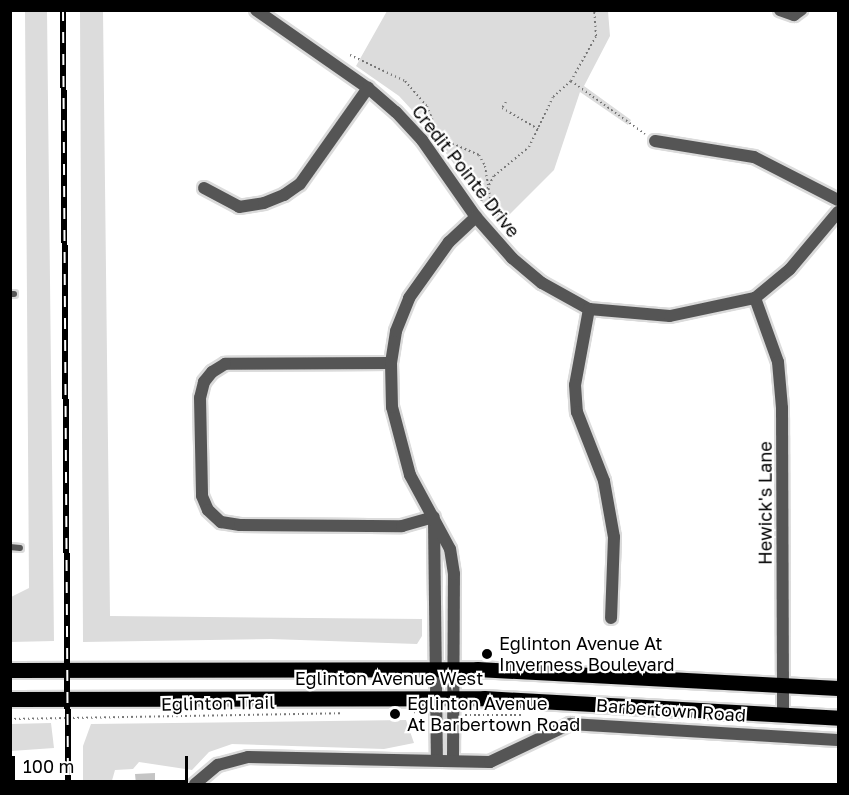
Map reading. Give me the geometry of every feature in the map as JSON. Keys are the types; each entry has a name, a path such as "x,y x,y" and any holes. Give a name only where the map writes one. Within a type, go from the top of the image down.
{"main road":[{"name":"Eglinton Avenue West","path":"10,670 455,668 838,688"},
{"name":"Eglinton Avenue West","path":"10,699 454,697 783,713 838,718"}],"street":[{"name":"Credit Pointe Drive","path":"256,10 368,88 422,140 476,217 512,258 542,283 589,309 670,316 755,298 790,269 838,212"},
{"path":"780,10 794,15 801,10"},
{"path":"204,188 239,207 285,195 300,184 368,88"},
{"path":"655,141 754,157 838,200"},
{"path":"453,759 454,574 450,549 410,475 392,407 392,363 396,331 409,298 449,242 476,217"},
{"name":"Hewick's Lane","path":"755,298 778,362 782,408 783,713"},
{"path":"589,309 575,385 577,412 604,481 614,537 611,618"},
{"path":"392,363 225,364 212,372 204,382 200,398 202,496 208,510 221,522 240,525 402,526 434,517"},
{"path":"434,517 437,759"},
{"name":"Barbertown Road","path":"195,784 218,765 248,757 453,759 490,762 553,730 583,723 838,740"}],"lane":[{"path":"10,547 20,548"}],"path":[{"path":"479,203 504,166 529,147 553,97 572,81 596,36 594,10"},
{"path":"350,55 390,71 418,93 440,138 483,160 491,202 501,219"},
{"path":"572,81 655,141"},
{"path":"506,102 501,107 538,129"},
{"path":"408,710 425,715"},
{"name":"Eglinton Trail","path":"10,719 347,712"},
{"path":"468,715 530,715"}],"shaded area":[{"path":"25,11 47,11 54,641 11,642 11,597 29,588"},
{"path":"80,11 103,11 110,616 422,619 422,636 417,644 271,639 83,642"},
{"path":"387,11 608,11 610,36 584,86 631,120 628,125 580,92 554,170 499,225 423,122 399,96 356,66"},
{"path":"406,720 414,743 384,749 232,744 209,752 192,770 139,762 133,769 115,770 111,784 83,784 83,746 91,724"},
{"path":"51,723 54,748 11,751 11,724"}],"building":[{"path":"155,773 155,784 136,784 135,774"}],"railway":[{"path":"63,10 68,784"}],"place":[{"name":"Eglinton Avenue At Inverness Boulevard","path":"487,654"},
{"name":"Eglinton Avenue At Barbertown Road","path":"395,714"}]}
